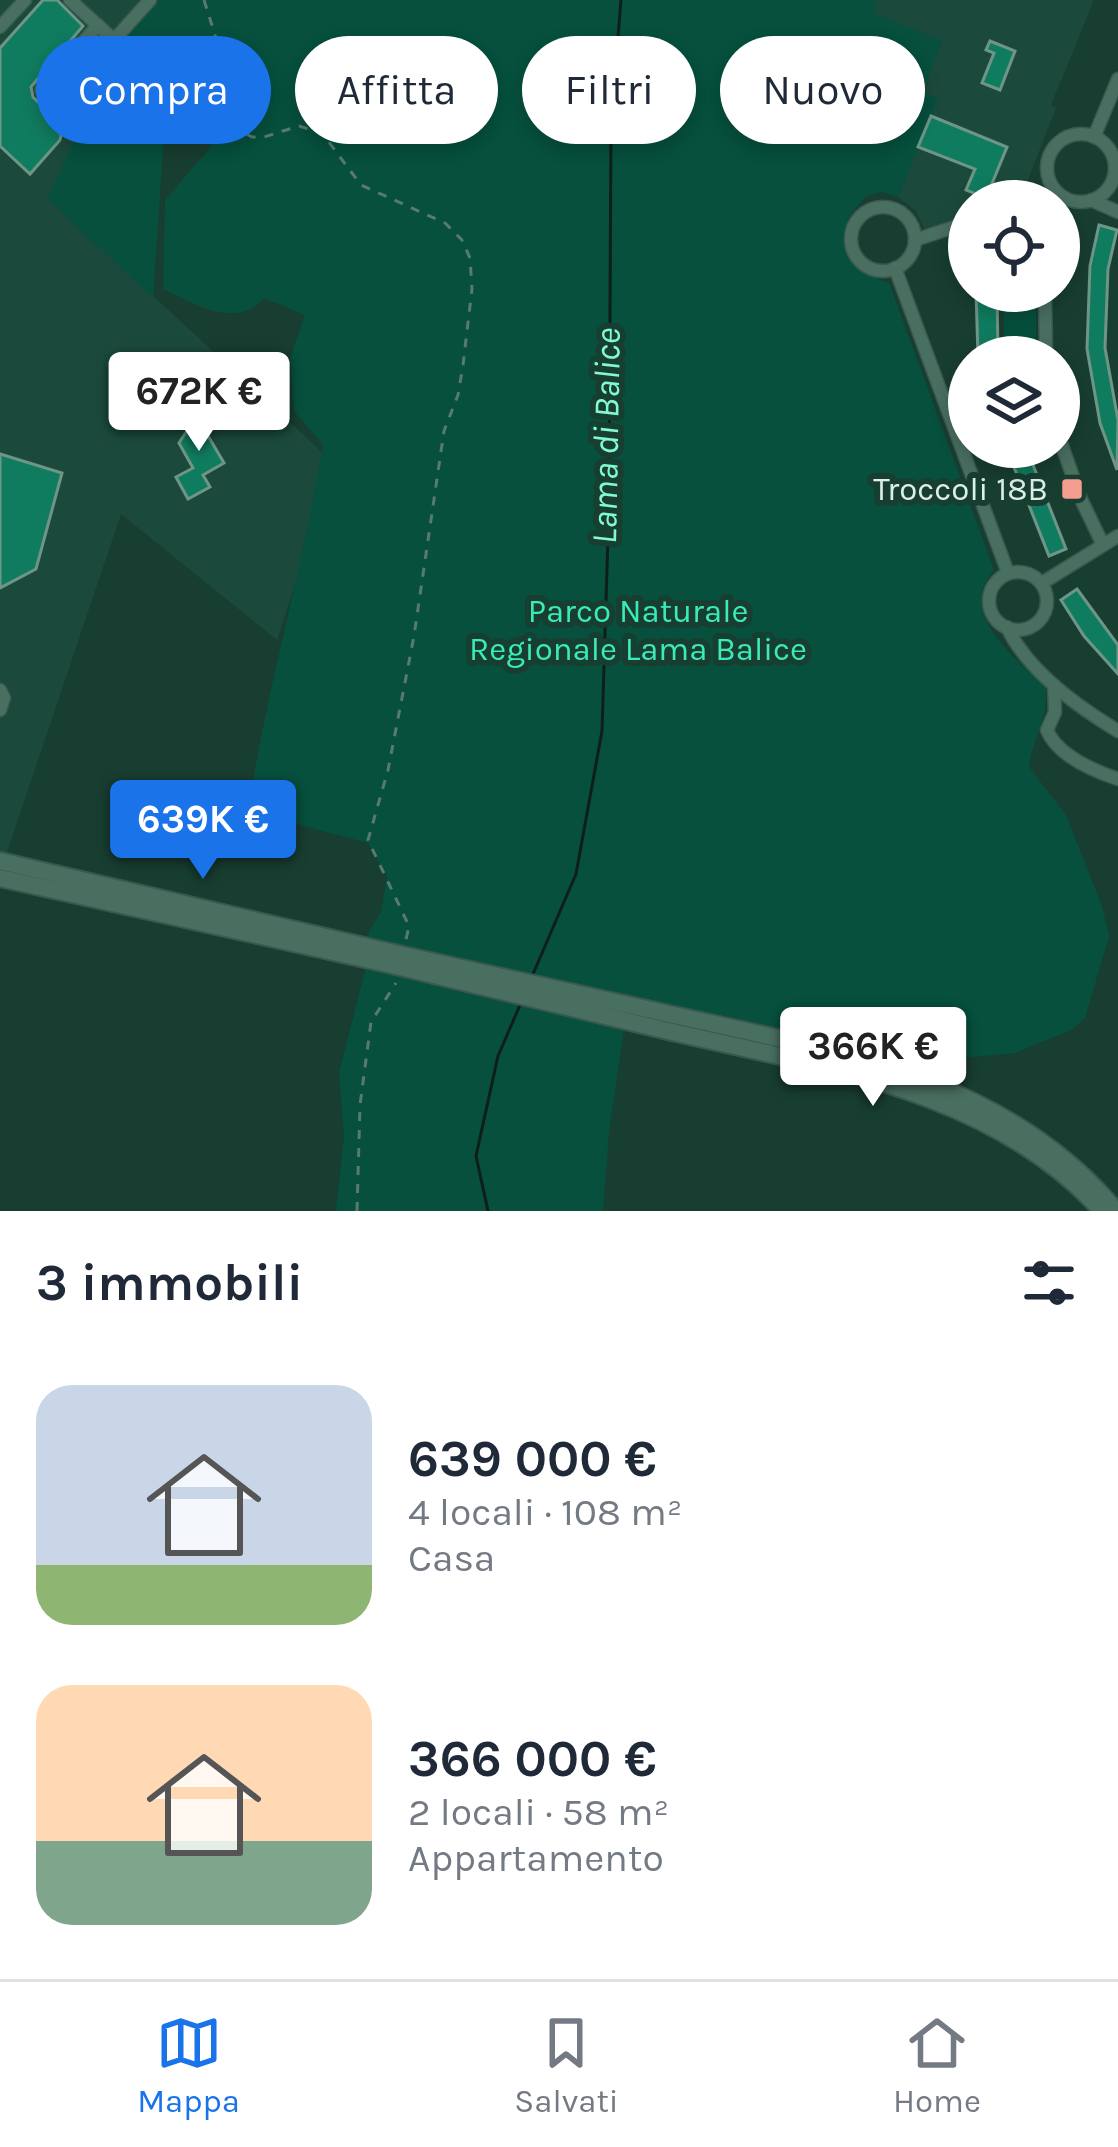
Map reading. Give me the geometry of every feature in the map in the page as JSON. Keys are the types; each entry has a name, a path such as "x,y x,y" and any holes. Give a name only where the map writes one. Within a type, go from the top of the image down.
{"main road":[{"path":"0,861 397,961"},
{"path":"0,878 645,1017 861,1058 960,1092 1040,1138 1073,1164 1116,1211"},
{"path":"645,1017 956,1107 1032,1152 1102,1211"}],"street":[{"path":"0,27 25,0"},
{"path":"70,0 110,36"},
{"path":"118,36 150,0"},
{"path":"88,36 98,25"},
{"path":"1094,137 1118,79"},
{"path":"1053,180 1047,168 1053,149 1068,137 1094,137 1112,155 1115,181 1091,200 1080,202"},
{"path":"1091,200 1118,212"},
{"path":"891,207 909,220 915,240 908,259 881,271 861,263 851,244 854,223 870,209 891,207"},
{"path":"915,240 948,229"},
{"path":"895,268 1008,574"},
{"path":"1070,468 1103,545"},
{"path":"1042,583 1118,536"},
{"path":"1007,627 1024,629 1040,621 1047,605 1042,583 1024,572 999,579 990,596 993,614 1053,682 1118,731"},
{"path":"1053,682 1057,694 1047,730 1050,740 1097,772 1118,779"},
{"path":"0,690 4,698 0,710"}],"path":[{"path":"204,0 220,51 226,92 241,131 252,137 312,127 331,140 361,185 445,223 462,240 470,258 472,289 458,395 444,431 414,636 388,770 368,840 409,926 371,1022 360,1105 357,1211"}],"shaded area":[{"path":"0,0 159,0 126,36 36,36 36,144 76,144 47,198 334,463 277,640 121,514 6,855 0,853"},
{"path":"878,0 1094,0 1051,105 1056,108 1028,180 948,180 948,223 925,230 916,211 898,197 919,144 925,144 925,130 937,100 925,95 925,83 942,41 872,13"}],"green space":[{"name":"Parco Naturale Regionale Lama Balice","path":"159,0 878,0 873,13 942,41 925,84 925,36 720,36 720,144 920,144 898,197 881,192 866,196 847,222 845,243 854,261 889,283 948,444 948,468 957,468 994,570 984,587 986,619 994,634 1045,688 1045,709 1029,767 1066,815 1109,936 1085,1018 1071,1030 1015,1053 920,1062 730,1017 628,1000 603,1211 336,1211 344,1137 339,1073 365,971 369,931 381,912 387,876 368,843 248,811 323,445 294,411 290,358 305,315 264,298 241,312 215,311 163,289 165,200 210,144 271,144 271,36 126,36"},
{"name":"Parco Naturale Regionale Lama Balice","path":"925,93 938,99 925,131"},
{"name":"Parco Naturale Regionale Lama Balice","path":"73,144 163,144 153,298 47,198"},
{"path":"1004,312 1036,312 1036,336 1004,336"}],"building":[{"path":"43,0 57,0 83,26 74,36 36,36 36,81 31,87 36,100 36,144 56,144 30,174 0,146 0,48"},
{"path":"990,41 1015,51 1000,90 982,83 994,53 986,50"},
{"path":"931,116 1007,147 993,180 970,180 975,169 918,147 925,144"},
{"path":"1099,225 1117,230 1108,269 1105,348 1118,420 1117,470 1100,423 1087,349 1090,266"},
{"path":"977,312 997,312 998,336 977,336"},
{"path":"212,392 218,399 200,422 224,463 203,475 210,487 188,499 176,477 193,468 179,443"},
{"path":"0,454 62,473 36,569 0,588"},
{"path":"1014,468 1034,468 1066,549 1049,556"},
{"path":"1077,589 1118,645 1118,674 1084,636 1061,600"}],"waterway":[{"name":"Lama di Balice","path":"533,974 576,874 602,731 609,504 611,124 621,0"},
{"name":"Lama di Balice","path":"488,1211 476,1156 498,1056 520,1005"}],"place":[{"name":"Troccoli 18B","path":"1072,489"}]}
